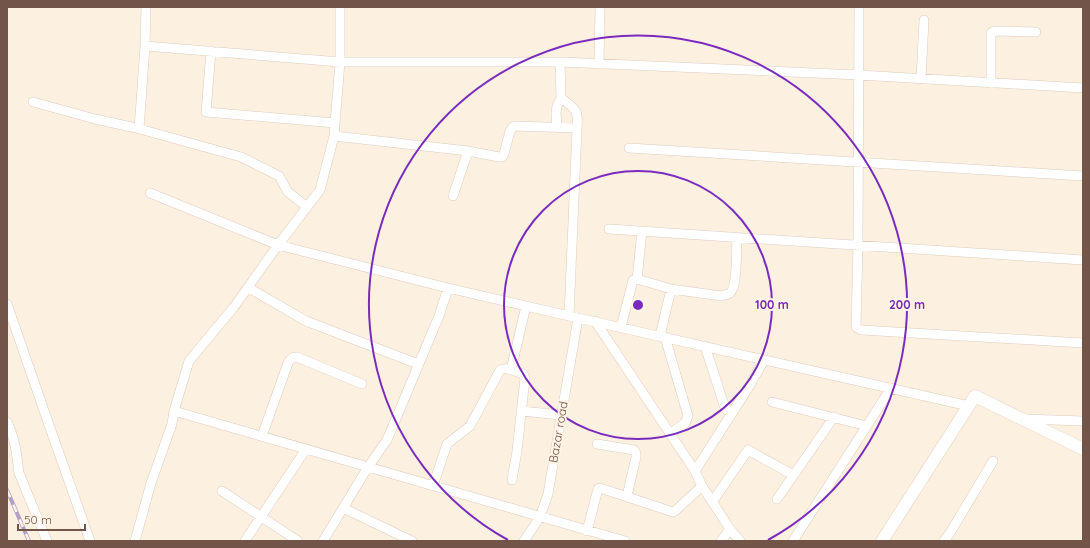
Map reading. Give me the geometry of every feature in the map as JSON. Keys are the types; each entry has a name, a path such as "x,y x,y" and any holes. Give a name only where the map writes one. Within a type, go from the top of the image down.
{"street":[{"path":"139,129 145,46 146,7"},
{"path":"135,541 151,482 172,424 174,411 189,361 234,308 320,190 334,136 340,62 340,7"},
{"path":"599,64 600,7"},
{"path":"859,7 858,244 856,327 858,329 1083,343"},
{"path":"921,79 924,20"},
{"path":"990,83 992,31 1036,32"},
{"path":"145,46 340,62 560,62 1083,88"},
{"path":"211,51 206,112 335,123"},
{"path":"557,127 557,106 561,98 560,62"},
{"name":"Bazar road","path":"524,541 540,517 548,494 561,415 574,317 578,116 576,110 561,98"},
{"path":"33,102 241,157 279,176 288,192 307,207"},
{"path":"334,136 468,150 500,157 504,154 512,128 514,126 577,128"},
{"path":"628,148 1083,176"},
{"path":"453,196 468,150"},
{"path":"150,193 278,246 448,288 969,406"},
{"path":"609,229 858,244 1083,260"},
{"path":"637,280 642,231"},
{"path":"621,328 633,280 671,289 721,296 728,295 734,285 737,237"},
{"path":"249,288 306,321 418,364"},
{"path":"323,541 368,467 387,440 439,316 448,288"},
{"path":"670,434 685,423 688,416 662,337 671,289"},
{"path":"7,304 90,541"},
{"path":"511,370 526,306"},
{"path":"595,322 695,471 702,486 730,529 740,541"},
{"path":"705,346 724,405 727,410 732,413"},
{"path":"262,436 288,364 293,357 297,357 362,384"},
{"path":"695,471 750,385 764,360"},
{"path":"433,486 447,444 470,426 500,370 504,369 523,374 524,378 517,451 512,480"},
{"path":"793,541 891,388"},
{"path":"882,541 975,396 1083,449"},
{"path":"772,402 867,426"},
{"path":"174,411 625,541"},
{"path":"521,411 561,415"},
{"path":"777,500 834,417"},
{"path":"1022,419 1083,421"},
{"path":"7,422 11,431 18,464 18,473 47,541"},
{"path":"597,444 634,450 636,453 627,496"},
{"path":"245,541 306,449"},
{"path":"713,501 748,450 793,476"},
{"path":"944,541 993,461"},
{"path":"587,531 598,489 600,488 673,512 702,486"},
{"path":"222,491 298,541"},
{"path":"343,508 408,540"},
{"path":"721,541 730,529"}],"railway":[{"path":"7,490 29,541"}]}
